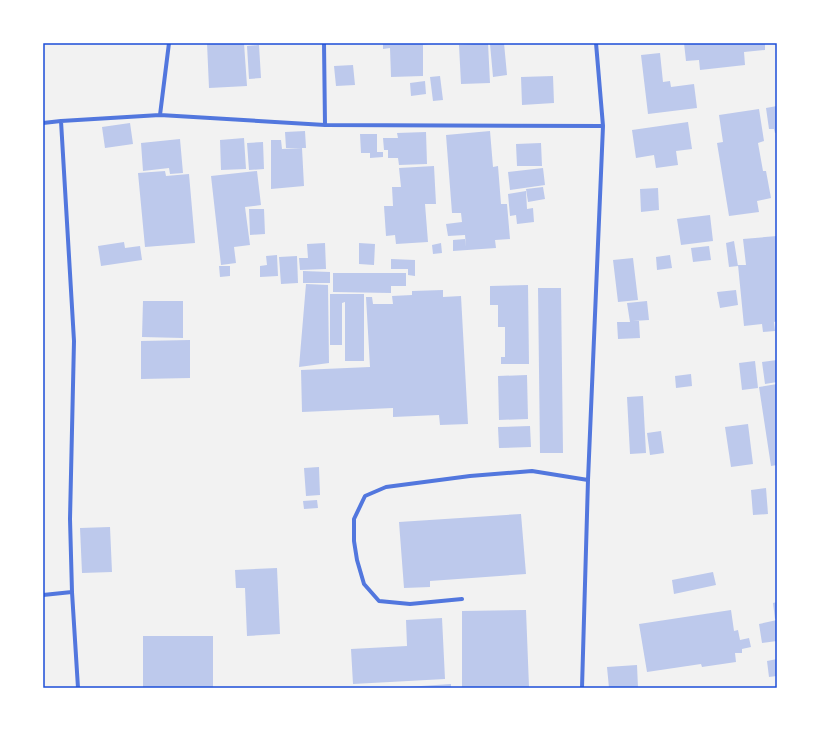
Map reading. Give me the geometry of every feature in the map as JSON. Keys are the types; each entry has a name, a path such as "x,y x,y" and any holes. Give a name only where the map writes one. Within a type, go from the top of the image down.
{"street":[{"path":"160,115 169,43"},
{"path":"324,43 325,125"},
{"path":"582,688 588,480 602,126 596,43"},
{"path":"43,124 61,121 160,115 325,125 602,126"},
{"path":"61,121 74,341 70,519 72,592 78,688"},
{"path":"462,599 410,604 379,600 364,584 357,560 354,541 354,519 365,496 386,487 470,476 532,471 588,480"},
{"path":"43,595 72,592"}],"building":[{"path":"207,43 244,43 247,86 209,88"},
{"path":"383,43 432,43 423,45 423,76 391,77 390,48 383,49"},
{"path":"488,43 490,83 461,84 459,45"},
{"path":"504,43 507,75 493,77 490,44"},
{"path":"684,43 765,43 765,50 744,52 745,65 700,70 699,60 686,61"},
{"path":"259,45 261,78 249,79 247,46"},
{"path":"660,53 663,82 670,81 671,87 694,84 697,108 648,114 641,55"},
{"path":"353,65 355,85 336,86 334,66"},
{"path":"440,76 443,100 433,101 430,77"},
{"path":"553,76 554,103 522,105 521,77"},
{"path":"425,81 426,94 411,96 410,83"},
{"path":"777,106 777,133 775,133 774,129 769,129 766,108"},
{"path":"759,109 764,141 758,143 763,171 766,171 771,198 757,201 759,212 729,216 717,143 723,142 719,115"},
{"path":"688,122 692,149 676,151 678,165 656,168 654,155 636,158 632,130"},
{"path":"130,123 133,144 105,148 102,127"},
{"path":"305,131 306,148 286,148 285,132"},
{"path":"490,131 493,167 498,166 501,204 507,204 510,239 495,240 496,248 453,251 453,240 465,239 466,247 465,235 448,236 446,224 462,222 461,213 452,213 446,135"},
{"path":"426,132 427,164 399,165 398,158 388,158 388,150 384,150 383,138 398,138 397,133"},
{"path":"360,134 377,134 377,152 383,152 383,157 370,158 370,153 361,153"},
{"path":"244,138 246,169 221,170 220,140"},
{"path":"180,139 183,173 170,174 169,168 143,171 141,143"},
{"path":"271,140 281,140 282,149 302,148 304,186 271,189"},
{"path":"263,142 264,169 249,170 247,143"},
{"path":"541,143 542,166 517,166 516,144"},
{"path":"434,166 436,204 425,204 428,242 396,244 395,235 386,236 384,206 393,206 392,187 401,187 399,168"},
{"path":"543,168 545,185 510,190 508,172"},
{"path":"165,171 166,176 189,174 195,243 145,247 138,173"},
{"path":"257,171 261,205 245,207 250,245 234,247 236,263 221,265 211,176"},
{"path":"543,187 545,199 528,202 526,189"},
{"path":"658,188 659,210 641,212 640,189"},
{"path":"526,191 527,209 533,208 534,222 517,224 516,215 510,216 508,194"},
{"path":"249,209 264,209 265,234 250,235"},
{"path":"710,215 713,241 681,245 677,219"},
{"path":"777,236 777,321 774,322 775,331 763,332 762,324 744,326 738,265 746,265 743,239"},
{"path":"734,241 738,266 729,267 726,243"},
{"path":"124,242 125,248 140,246 142,260 101,266 98,246"},
{"path":"325,243 326,269 300,270 299,258 308,258 307,244"},
{"path":"359,243 375,244 374,265 359,264"},
{"path":"441,243 442,253 433,254 432,245"},
{"path":"709,246 711,260 693,262 691,248"},
{"path":"277,255 278,276 260,277 260,266 267,265 266,256"},
{"path":"670,255 672,268 657,270 656,257"},
{"path":"297,256 298,283 281,284 279,257"},
{"path":"633,258 638,300 618,302 613,260"},
{"path":"391,259 415,260 415,276 408,275 408,269 391,269"},
{"path":"219,266 230,266 230,276 220,277"},
{"path":"303,271 330,272 330,283 303,283"},
{"path":"333,273 406,273 406,286 391,286 391,293 333,292"},
{"path":"306,284 328,285 329,363 299,367"},
{"path":"528,285 529,364 501,364 501,357 505,357 505,327 498,327 498,305 490,305 490,286"},
{"path":"538,288 561,288 563,453 540,453"},
{"path":"443,290 443,297 461,296 468,424 440,425 439,415 393,417 393,408 302,412 301,370 370,367 366,297 372,297 373,304 393,304 392,296 412,295 412,291"},
{"path":"736,290 738,305 720,308 717,292"},
{"path":"330,294 364,294 364,361 345,361 345,302 342,303 342,345 330,345"},
{"path":"143,301 183,301 183,338 142,337"},
{"path":"647,301 649,320 633,321 639,321 640,338 618,339 617,322 630,322 627,303"},
{"path":"190,340 190,378 141,379 141,341"},
{"path":"777,360 777,382 765,384 762,362"},
{"path":"755,361 758,388 742,390 739,363"},
{"path":"691,374 692,386 676,388 675,376"},
{"path":"527,375 528,419 499,420 498,376"},
{"path":"777,384 777,465 771,466 759,387"},
{"path":"643,396 646,453 630,454 627,397"},
{"path":"748,424 753,464 731,467 725,427"},
{"path":"530,426 531,447 499,448 498,427"},
{"path":"661,431 664,453 650,455 647,433"},
{"path":"319,467 320,495 306,496 304,468"},
{"path":"766,488 768,514 753,515 751,490"},
{"path":"317,500 318,508 304,509 303,501"},
{"path":"521,514 526,574 430,581 430,587 404,588 399,522"},
{"path":"110,527 112,572 82,573 80,528"},
{"path":"277,568 280,634 247,636 245,588 236,588 235,570"},
{"path":"713,572 716,585 674,594 672,580"},
{"path":"777,602 777,618 775,619 773,603"},
{"path":"526,610 529,687 462,688 462,611"},
{"path":"731,610 734,631 738,630 740,640 749,638 751,647 742,649 742,653 735,653 736,662 702,667 701,664 647,672 639,624"},
{"path":"442,618 445,679 353,684 351,649 407,646 406,620"},
{"path":"777,620 777,641 762,643 759,624"},
{"path":"143,636 213,636 213,688 143,688"},
{"path":"777,659 777,676 769,677 767,661"},
{"path":"637,665 638,688 609,688 607,667"},
{"path":"451,684 451,688 406,688 406,687"}]}
